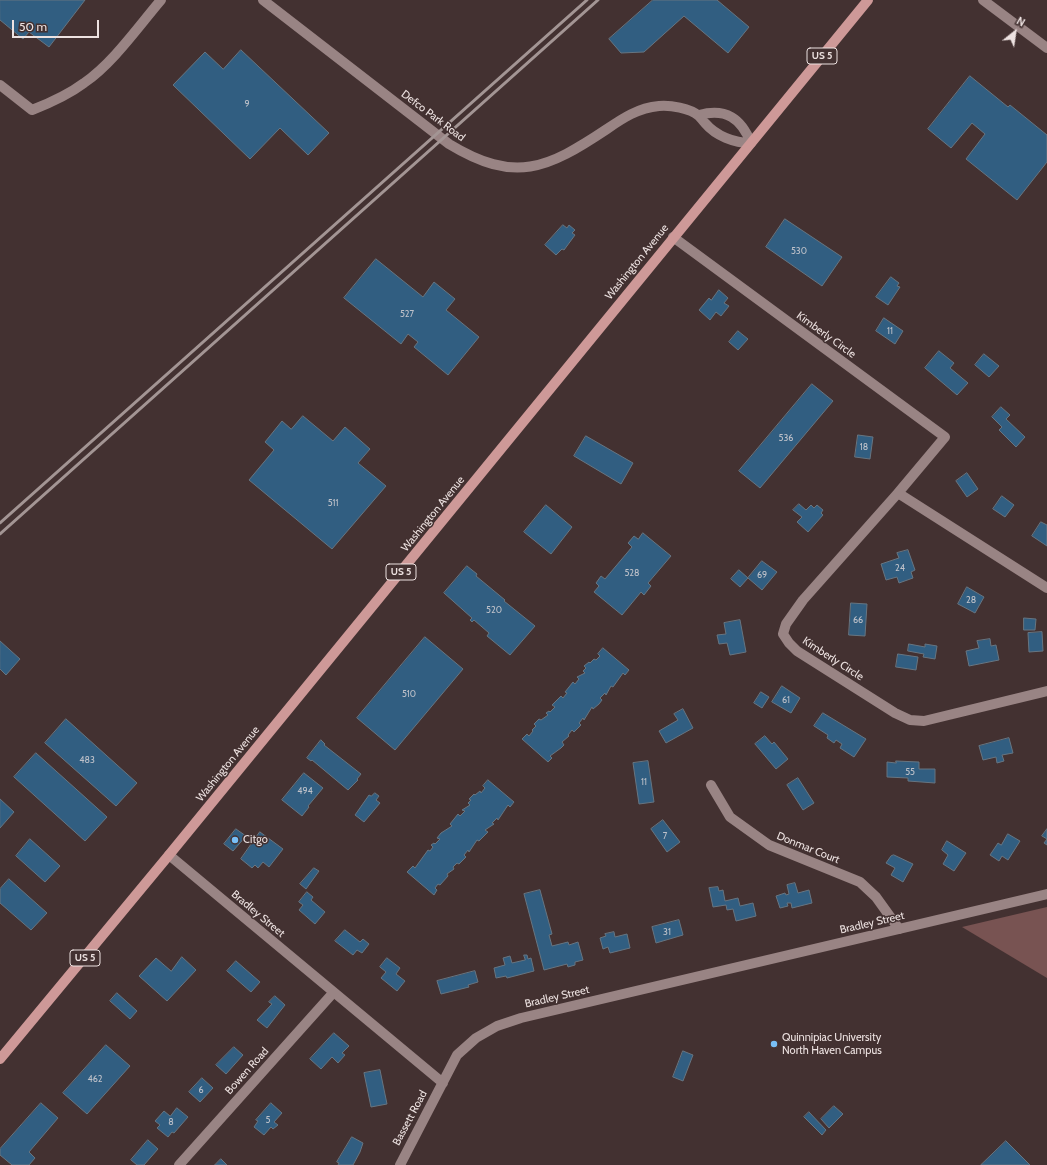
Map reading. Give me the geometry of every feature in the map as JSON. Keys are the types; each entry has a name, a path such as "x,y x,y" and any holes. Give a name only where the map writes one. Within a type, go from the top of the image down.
{"main road":[{"name":"Washington Avenue","path":"0,1059 170,855 868,0"}],"street":[{"path":"0,85 32,110 67,94 85,83 102,69 161,0"},
{"name":"Defco Park Road","path":"263,0 449,144 466,155 486,163 506,168 527,167 550,162 571,153 630,114 646,108 674,107 699,116 710,128 731,141 751,143 747,133 735,119 721,113 712,112 699,116"},
{"path":"983,0 1047,48"},
{"name":"Kimberly Circle","path":"673,237 945,437 799,606 786,624 783,634 789,643 797,651 895,713 910,720 924,721 1047,691"},
{"path":"898,493 1047,588"},
{"name":"Donmar Court","path":"711,785 730,817 769,845 860,882 876,897 899,929"},
{"name":"Bradley Street","path":"170,855 442,1083 457,1055 476,1038 497,1026 521,1018 1047,894"},
{"name":"Bowen Road","path":"179,1165 333,993"},
{"name":"Bassett Road","path":"400,1165 442,1083"}],"shaded area":[{"path":"1047,907 1047,978 962,927"}],"building":[{"path":"0,0 85,0 49,47 29,32 23,39 0,20"},
{"path":"653,0 717,0 749,27 728,53 684,16 644,52 621,53 609,39"},
{"path":"241,50 329,133 308,155 280,128 250,159 173,85 205,52 223,69"},
{"path":"970,76 1008,107 1010,105 1047,135 1047,162 1017,200 966,159 985,134 972,123 951,148 928,129"},
{"path":"785,219 842,257 822,286 766,247"},
{"path":"563,225 567,228 569,225 575,230 572,233 575,235 564,250 562,249 556,255 545,245"},
{"path":"376,259 423,297 434,282 455,299 446,310 479,337 448,375 414,347 418,342 408,334 401,344 344,298"},
{"path":"891,277 899,283 897,286 900,287 888,305 876,297"},
{"path":"719,290 728,298 724,303 729,306 721,316 716,312 710,320 699,310 709,298 711,300"},
{"path":"884,318 903,331 895,344 876,331"},
{"path":"738,331 748,339 738,350 729,342"},
{"path":"939,351 954,363 950,368 968,383 957,395 925,368"},
{"path":"984,354 999,366 989,377 975,365"},
{"path":"812,384 833,401 760,488 739,471"},
{"path":"1001,407 1010,415 1006,419 1025,437 1016,447 999,430 1002,427 992,417"},
{"path":"303,416 333,441 345,427 370,449 358,463 386,486 332,549 249,480 274,450 265,442 282,421 291,429"},
{"path":"858,435 873,437 870,459 855,457"},
{"path":"586,436 633,463 621,484 574,456"},
{"path":"967,473 978,489 967,497 956,481"},
{"path":"1002,496 1014,505 1005,517 993,509"},
{"path":"799,504 806,510 811,505 814,508 817,505 823,510 821,513 823,515 808,532 797,522 802,517 793,510"},
{"path":"546,505 572,527 551,554 524,532"},
{"path":"1041,522 1047,525 1047,546 1032,536"},
{"path":"643,533 671,556 648,583 651,586 644,595 641,592 622,615 594,592 599,586 596,583 601,576 605,579 632,547 628,543 634,536 638,539"},
{"path":"908,550 915,570 911,572 913,578 899,583 897,577 886,580 881,564 899,558 897,553"},
{"path":"762,561 777,572 762,590 748,578"},
{"path":"467,566 477,574 476,576 505,600 504,601 535,626 510,655 487,636 489,633 474,620 472,622 470,620 472,618 444,593"},
{"path":"739,570 748,578 740,587 731,579"},
{"path":"967,587 984,597 975,613 958,604"},
{"path":"851,603 867,604 865,636 849,635"},
{"path":"1024,618 1036,619 1035,630 1024,630"},
{"path":"740,620 746,652 730,655 727,643 719,644 717,635 726,634 724,623"},
{"path":"1042,632 1043,651 1029,652 1028,633"},
{"path":"425,637 463,669 395,750 357,718"},
{"path":"990,639 991,646 996,645 999,660 969,666 966,651 979,648 977,641"},
{"path":"0,641 20,659 6,675 0,669"},
{"path":"909,644 925,647 925,644 937,646 935,659 923,657 924,654 908,651"},
{"path":"603,648 629,670 625,675 623,673 613,687 611,686 606,695 605,693 600,698 602,700 599,704 593,709 592,707 584,720 583,718 579,723 581,725 574,732 572,730 568,735 569,736 562,742 564,745 550,756 552,758 548,762 522,739 527,734 529,736 536,726 534,724 539,719 541,720 548,715 546,713 549,711 550,712 555,707 552,705 561,696 563,698 567,693 565,692 573,682 575,684 579,679 577,677 585,673 583,671 586,668 584,666 594,659 596,660 600,656 598,654"},
{"path":"898,654 918,657 916,670 896,667"},
{"path":"782,686 800,698 791,713 772,702"},
{"path":"761,692 769,697 762,708 754,703"},
{"path":"683,709 693,728 666,743 659,731 678,720 674,714"},
{"path":"823,713 866,739 854,757 840,748 842,744 836,740 834,743 827,738 828,735 814,726"},
{"path":"66,719 137,783 116,806 45,743"},
{"path":"765,736 772,744 774,742 788,759 776,769 755,744"},
{"path":"1009,738 1013,753 1002,755 1004,761 997,763 996,757 983,760 979,746"},
{"path":"321,740 325,744 324,745 361,774 357,779 358,780 348,790 312,760 311,761 307,758"},
{"path":"36,753 107,817 85,841 14,777"},
{"path":"648,761 654,802 639,804 633,763"},
{"path":"896,761 919,762 919,769 935,769 935,783 908,781 908,778 887,777 887,762 896,763"},
{"path":"304,773 323,788 302,816 282,800"},
{"path":"798,778 814,803 803,810 787,785"},
{"path":"488,780 514,802 510,807 508,805 498,820 497,818 492,823 494,824 485,830 488,832 479,841 477,840 469,852 468,850 464,855 466,857 459,864 457,863 453,867 454,869 447,874 448,876 440,885 438,884 435,888 437,890 434,895 407,872 413,866 415,868 428,850 430,851 433,847 431,845 434,843 435,844 440,839 437,838 441,833 452,826 450,824 458,814 460,816 465,811 462,810 470,805 468,803 471,800 469,799 480,791 481,793 485,788 483,786"},
{"path":"375,793 379,796 376,800 380,803 364,822 355,815 369,795 371,796"},
{"path":"0,799 14,812 0,828"},
{"path":"663,820 680,842 667,852 651,829"},
{"name":"Citgo","path":"236,829 246,836 233,851 224,844"},
{"path":"1047,829 1047,839 1042,836"},
{"path":"260,832 283,849 269,867 263,862 258,868 255,865 252,868 241,859"},
{"path":"1008,834 1020,841 1008,860 1002,856 999,861 990,855 998,843 1001,845"},
{"path":"30,839 60,866 45,882 16,856"},
{"path":"947,841 966,853 954,871 943,864 948,855 942,850"},
{"path":"894,855 913,864 903,882 891,875 895,868 886,863 891,856"},
{"path":"314,868 319,871 306,889 300,884"},
{"path":"9,879 47,913 31,930 0,903 0,889"},
{"path":"795,883 798,893 809,890 812,903 792,908 791,903 787,903 788,906 780,908 776,896 785,893 786,895 789,894 787,885"},
{"path":"718,887 719,891 723,890 725,901 738,898 740,906 753,903 756,916 736,921 733,909 727,910 726,905 713,907 709,888"},
{"path":"540,890 552,934 549,935 552,946 568,942 569,945 578,942 583,960 575,962 575,965 568,967 567,964 544,970 524,894"},
{"path":"307,892 313,897 311,900 325,912 315,924 299,910 303,905 299,902"},
{"path":"679,920 683,935 656,943 652,927"},
{"path":"345,930 360,942 363,939 369,944 362,953 357,950 353,955 335,941"},
{"path":"614,932 615,937 627,934 630,948 610,953 608,947 603,949 600,938 606,936 605,934"},
{"path":"524,955 527,955 528,959 531,958 534,971 507,978 506,976 496,978 494,968 505,965 503,958 510,956 512,963 525,960"},
{"path":"182,957 196,970 167,1001 139,976 156,958 171,971"},
{"path":"387,958 400,968 396,974 405,981 397,991 381,978 386,972 380,967"},
{"path":"236,961 260,982 251,992 227,971"},
{"path":"475,971 478,982 468,985 469,987 441,994 437,981"},
{"path":"117,993 137,1011 130,1019 110,1001"},
{"path":"275,996 285,1005 267,1028 257,1020 272,1004 269,1002"},
{"path":"334,1033 349,1046 342,1053 345,1055 338,1063 332,1057 321,1069 310,1059"},
{"path":"106,1045 130,1066 87,1114 63,1093"},
{"path":"234,1047 243,1055 226,1074 216,1065"},
{"path":"683,1051 693,1055 683,1081 673,1077"},
{"path":"380,1070 387,1104 371,1107 364,1073"},
{"path":"202,1078 213,1088 200,1102 189,1092"},
{"path":"41,1103 58,1118 29,1152 35,1158 29,1165 12,1165 0,1155 0,1149"},
{"path":"271,1103 282,1113 274,1122 278,1125 273,1129 271,1127 264,1135 254,1127 258,1121 256,1120"},
{"path":"834,1106 843,1114 829,1128 821,1119"},
{"path":"177,1108 188,1117 174,1133 172,1132 168,1137 157,1128 160,1125 155,1121 164,1111 170,1116"},
{"path":"809,1112 826,1130 822,1135 804,1117"},
{"path":"352,1137 363,1143 360,1152 353,1165 338,1165 339,1163 337,1162"},
{"path":"148,1140 158,1149 144,1165 137,1165 131,1160"},
{"path":"1006,1141 1030,1165 981,1165"},
{"path":"221,1159 227,1165 215,1165"}],"railway":[{"path":"0,523 587,0"},
{"path":"0,534 598,0"}],"place":[{"name":"Citgo","path":"235,840"},
{"name":"Quinnipiac University North Haven Campus","path":"774,1044"}]}
